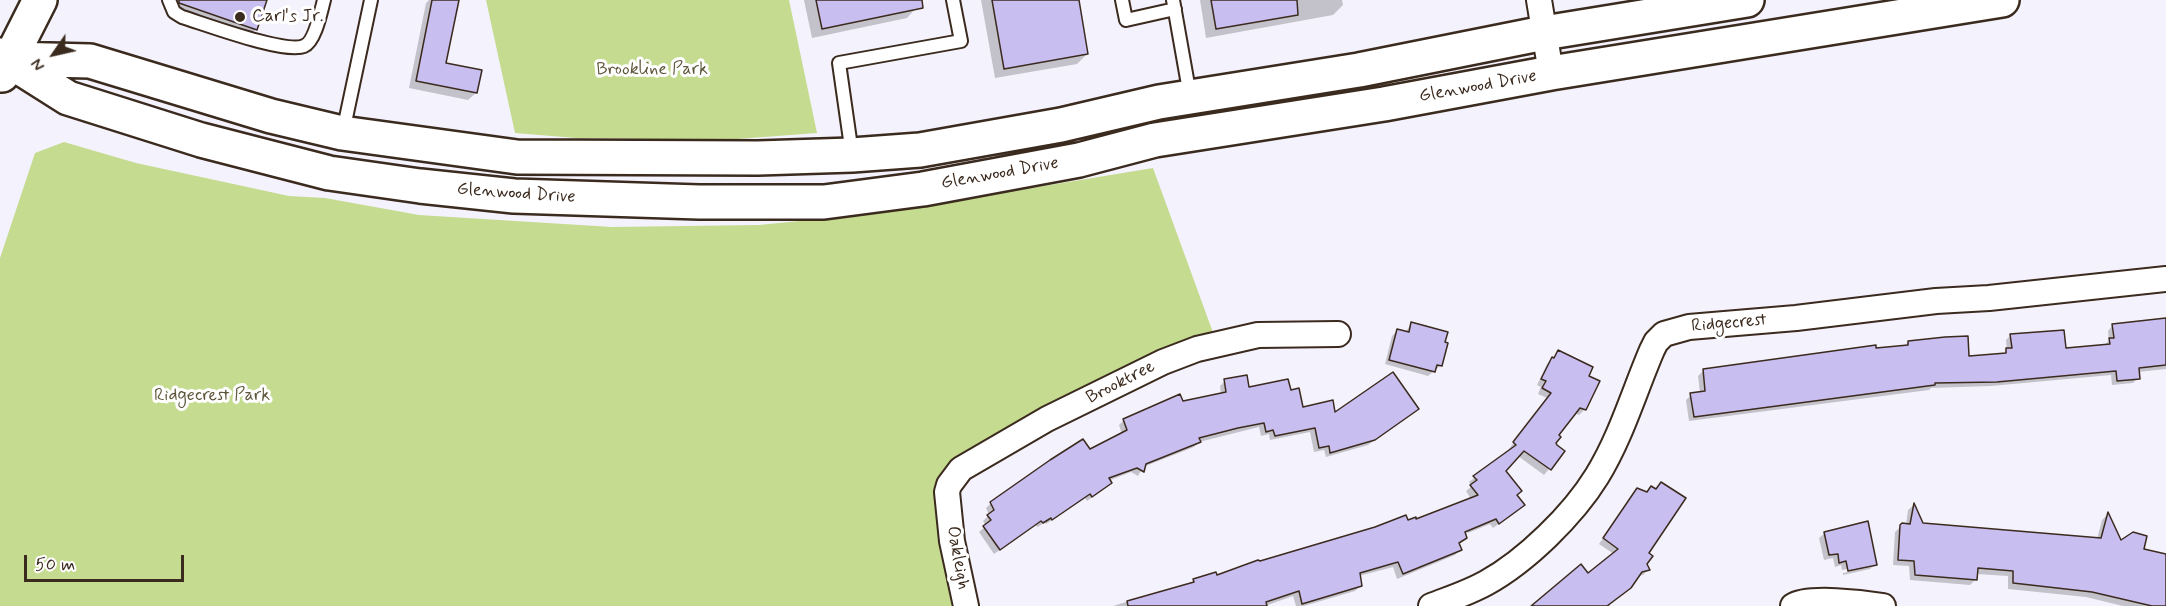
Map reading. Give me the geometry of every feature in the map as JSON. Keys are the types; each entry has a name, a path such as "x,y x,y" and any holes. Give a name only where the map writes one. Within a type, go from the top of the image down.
{"main road":[{"path":"3,65 40,0"},
{"name":"Glenwood Drive","path":"3,65 90,61 271,116 342,133 517,157 852,156 920,150 1061,125 1190,97 1359,70 1544,33 1746,0"},
{"name":"Glenwood Drive","path":"3,65 68,98 201,140 329,173 514,196 699,202 824,202 923,189 1078,160 1155,140 1384,104 1551,73 2002,0"}],"street":[{"path":"1539,0 1551,73"},
{"name":"Ridgecrest","path":"1431,606 1487,583 1549,534 1578,502 1597,476 1652,350 1664,334 1689,327 2166,279"},
{"name":"Brooktree","path":"949,509 949,485 961,470 1047,419 1162,362 1197,349 1258,335 1338,334"},
{"name":"Oakleigh","path":"949,509 952,541 966,606"},
{"path":"1793,606 1799,602 1830,601 1883,606"}],"lane":[{"path":"169,0 174,12 182,17 256,40 296,47 304,46 309,42 324,0"},
{"path":"342,133 371,0"},
{"path":"852,156 838,63 962,41 953,0"},
{"path":"1122,0 1126,20 1174,5 1190,97"}],"green space":[{"name":"Brookline Park","path":"486,0 789,0 817,133 724,140 576,138 515,133"},
{"name":"Ridgecrest Park","path":"64,142 136,163 289,196 325,198 419,215 612,227 759,225 880,213 1153,168 1219,349 1124,384 988,461 941,499 937,524 951,553 964,606 0,606 0,258 35,153"}],"building":[{"name":"Carl's Jr.","path":"179,0 267,0 257,30 179,3"},
{"path":"432,0 459,0 446,63 482,70 477,93 416,81"},
{"path":"816,0 922,0 923,8 822,29"},
{"path":"992,0 1079,0 1088,54 1004,69"},
{"path":"1211,0 1297,0 1298,15 1216,29"},
{"path":"2166,318 2166,365 2139,368 2140,379 2117,381 2116,371 1997,382 1935,383 1935,385 1694,417 1690,393 1705,391 1703,369 1876,345 1876,348 1908,345 1908,341 1945,337 1968,336 1969,356 2006,353 2006,348 2012,348 2010,334 2064,330 2066,348 2110,344 2109,338 2114,338 2112,324"},
{"path":"1411,322 1448,332 1445,342 1448,343 1442,366 1437,365 1435,372 1389,360 1397,329 1409,332"},
{"path":"1558,350 1593,367 1589,376 1600,381 1586,410 1580,408 1559,435 1561,437 1556,443 1565,451 1551,470 1524,451 1506,471 1522,491 1517,495 1525,505 1499,524 1496,519 1465,532 1467,538 1459,543 1462,550 1403,574 1398,562 1360,573 1362,586 1302,604 1299,591 1266,602 1267,606 1128,606 1127,601 1194,582 1193,579 1216,572 1217,575 1258,560 1375,527 1406,515 1408,520 1416,517 1416,519 1478,495 1470,485 1477,480 1473,476 1516,445 1513,442 1551,393 1542,388 1546,381 1541,379"},
{"path":"1393,372 1419,409 1375,440 1330,453 1329,446 1319,448 1315,428 1275,436 1273,430 1266,432 1264,423 1238,428 1199,438 1201,442 1146,464 1144,472 1137,468 1109,478 1112,483 1092,497 1090,494 1052,520 1051,518 1043,523 1041,521 1000,550 983,526 991,520 987,515 994,510 990,502 1050,460 1083,439 1090,449 1127,430 1123,419 1180,394 1183,401 1226,392 1224,379 1247,375 1249,387 1288,379 1291,390 1299,388 1303,407 1333,400 1335,412"},
{"path":"1661,482 1686,498 1649,553 1653,556 1647,564 1650,570 1642,572 1631,588 1607,606 1531,606 1581,564 1588,573 1618,549 1603,538 1637,488 1647,492 1651,486 1656,489"},
{"path":"1914,503 1923,523 2101,538 2108,512 2121,540 2133,532 2147,536 2144,549 2166,554 2166,606 2152,606 2092,592 2013,583 2013,571 1978,568 1977,580 1915,575 1914,561 1898,560 1900,525 1910,524"},
{"path":"1868,521 1877,565 1848,571 1846,561 1839,563 1838,554 1829,555 1824,532"}],"place":[{"name":"Carl's Jr.","path":"240,17"}]}
